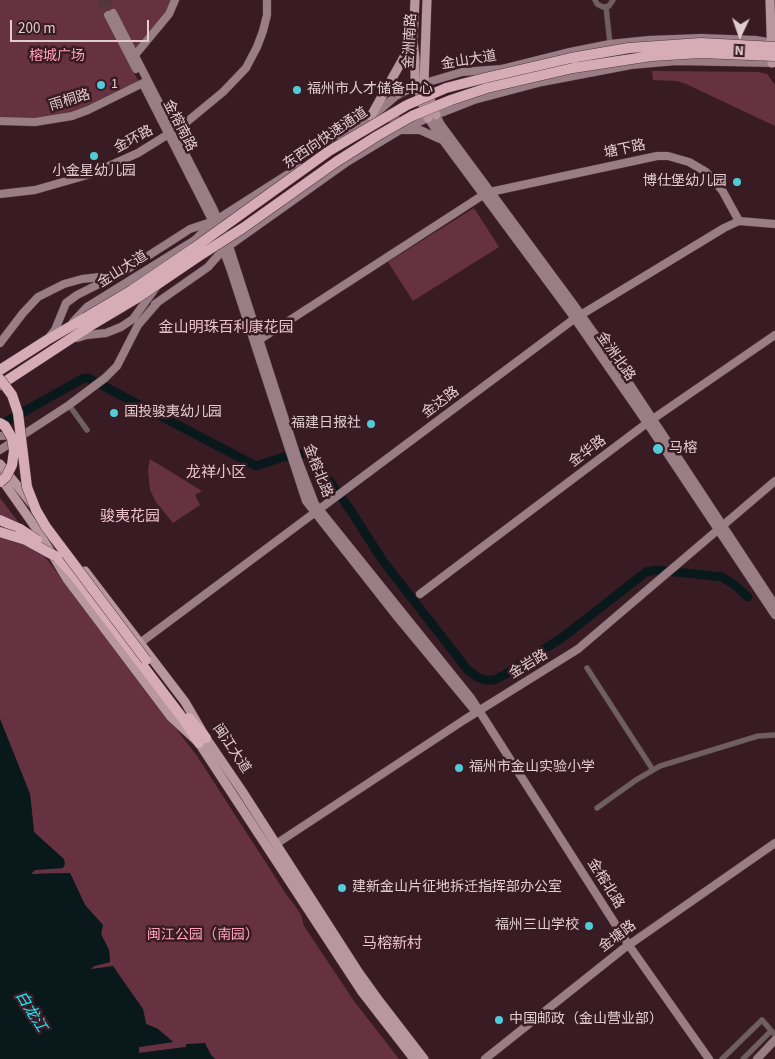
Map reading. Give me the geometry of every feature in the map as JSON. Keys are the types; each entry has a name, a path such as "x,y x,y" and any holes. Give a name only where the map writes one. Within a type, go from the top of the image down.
{"highway":[{"name":"东西向快速通道","path":"0,385 68,341 88,322 329,151 406,105 446,88 561,60 628,48 701,43 774,44"},
{"name":"东西向快速通道","path":"0,370 64,330 88,322 137,298 377,136 412,116 451,100 487,88 574,68 651,56 701,53 774,63"},
{"path":"0,380 12,395 18,413 27,487 36,510 46,527 202,741"},
{"path":"0,423 5,426 12,438 14,451 12,465 6,477 0,482"},
{"path":"0,520 36,539 57,557 74,575 144,662"},
{"path":"0,532 26,540 57,557"}],"main road":[{"path":"134,55 168,14 176,0"},
{"name":"金环路","path":"0,194 29,192 81,178 121,161 171,133 216,99 246,68 258,47 264,31 267,0"},
{"name":"金洲南路","path":"416,0 413,40 419,85"},
{"name":"金洲南路","path":"419,85 427,0"},
{"path":"68,341 88,335 106,333 121,327 208,267 226,248 347,162 400,130 432,116 508,90 576,74 652,63 701,60 774,63 770,0"},
{"name":"金榕南路","path":"171,133 143,83 110,14 134,55 215,220 226,248"},
{"name":"金山大道","path":"64,330 87,307 195,240 215,220 302,165 362,124 396,96 419,85 467,71 502,69 610,44 701,38 774,44"},
{"path":"371,116 413,40"},
{"path":"502,69 508,90"},
{"name":"雨桐路","path":"0,121 35,122 72,116 143,83"},
{"path":"419,85 432,116"},
{"name":"金洲北路","path":"432,116 442,140 486,194 578,317 650,421 775,615"},
{"name":"金洲北路","path":"432,116 441,125 486,194"},
{"path":"362,124 395,118 399,122 400,130"},
{"path":"400,130 420,130 442,140"},
{"name":"塘下路","path":"257,341 486,194 657,156 668,156 688,162 706,172 722,190 739,221"},
{"path":"47,340 55,330 60,313 66,303 76,295 123,272 190,229 215,220"},
{"path":"739,221 775,224"},
{"name":"金达路","path":"140,643 578,317 724,228 739,221"},
{"path":"133,319 156,287 172,272 201,253 226,248"},
{"name":"金榕北路","path":"226,248 295,461 317,512 466,702 483,719 628,944 709,1059"},
{"path":"0,343 30,304 45,293 64,284 82,279 107,277 123,272"},
{"path":"0,450 69,405 105,378 117,366 138,324 158,302"},
{"name":"金华路","path":"420,594 650,421 775,335"},
{"path":"0,436 15,436 29,430"},
{"name":"闽江大道","path":"0,464 69,549 186,702 202,741 362,992 414,1059"},
{"name":"闽江大道","path":"0,477 38,531 73,587 171,717 202,741 276,844 369,988 424,1059"},
{"name":"金岩路","path":"276,844 477,711 578,649 775,481"},
{"name":"金洲北路","path":"720,528 775,605"},
{"name":"金塘路","path":"485,1059 628,944 774,843"},
{"path":"757,1059 775,1040"}],"street":[{"path":"594,0 599,6 606,7 613,0"},
{"path":"606,7 610,44"},
{"path":"69,405 87,430"},
{"path":"587,668 653,770"},
{"path":"597,808 653,770 668,763 758,736 775,735"},
{"path":"724,1058 762,1020 773,1033 743,1059"}],"green space":[{"name":"榕城广场","path":"0,0 179,0 169,20 152,41 142,52 127,60 139,82 70,113 40,120 0,119"},
{"path":"652,71 758,72 767,74 775,85 775,126 686,84 677,81 653,80"},
{"path":"474,208 499,247 413,301 388,262"},
{"path":"150,459 202,491 195,495 200,505 173,523 156,502 150,490 148,469"},
{"name":"闽江公园（南园）","path":"0,498 197,756 294,904 301,915 304,926 354,1001 399,1059 215,1059 211,1055 186,1047 139,1053 138,1047 173,1042 158,1029 146,1024 143,1009 132,995 91,970 94,966 110,962 109,950 101,934 103,925 85,905 70,873 31,874 35,870 63,868 34,832 30,794 0,719"}],"water":[{"name":"白龙江","path":"0,719 30,794 34,832 64,859 65,864 63,868 35,870 31,874 70,873 85,905 103,925 101,934 109,950 110,962 94,966 91,969 113,966 143,1009 146,1024 158,1029 173,1042 139,1047 139,1053 186,1047 186,1044 205,1043 215,1059 0,1059"}],"waterway":[{"path":"0,425 84,378 88,378 256,466 283,457 308,454 351,511 383,561 467,669 477,677 485,680 494,680 506,674 563,637 646,572 657,570 722,577 748,597"}],"tunnel":[{"path":"100,0 108,15"},
{"path":"106,0 113,13"}],"place":[{"name":"1","path":"101,85"},
{"name":"福州市人才储备中心","path":"297,90"},
{"name":"小金星幼儿园","path":"94,156"},
{"name":"博仕堡幼儿园","path":"737,182"},
{"name":"国投骏夷幼儿园","path":"114,413"},
{"name":"福建日报社","path":"371,424"},
{"name":"马榕","path":"658,449"},
{"name":"福州市金山实验小学","path":"459,768"},
{"name":"建新金山片征地拆迁指挥部办公室","path":"342,888"},
{"name":"福州三山学校","path":"589,926"},
{"name":"中国邮政（金山营业部）","path":"499,1020"}],"district":[{"name":"金山明珠百利康花园","path":"226,329"},
{"name":"龙祥小区","path":"216,474"},
{"name":"骏夷花园","path":"130,518"},
{"name":"马榕新村","path":"392,945"}]}
